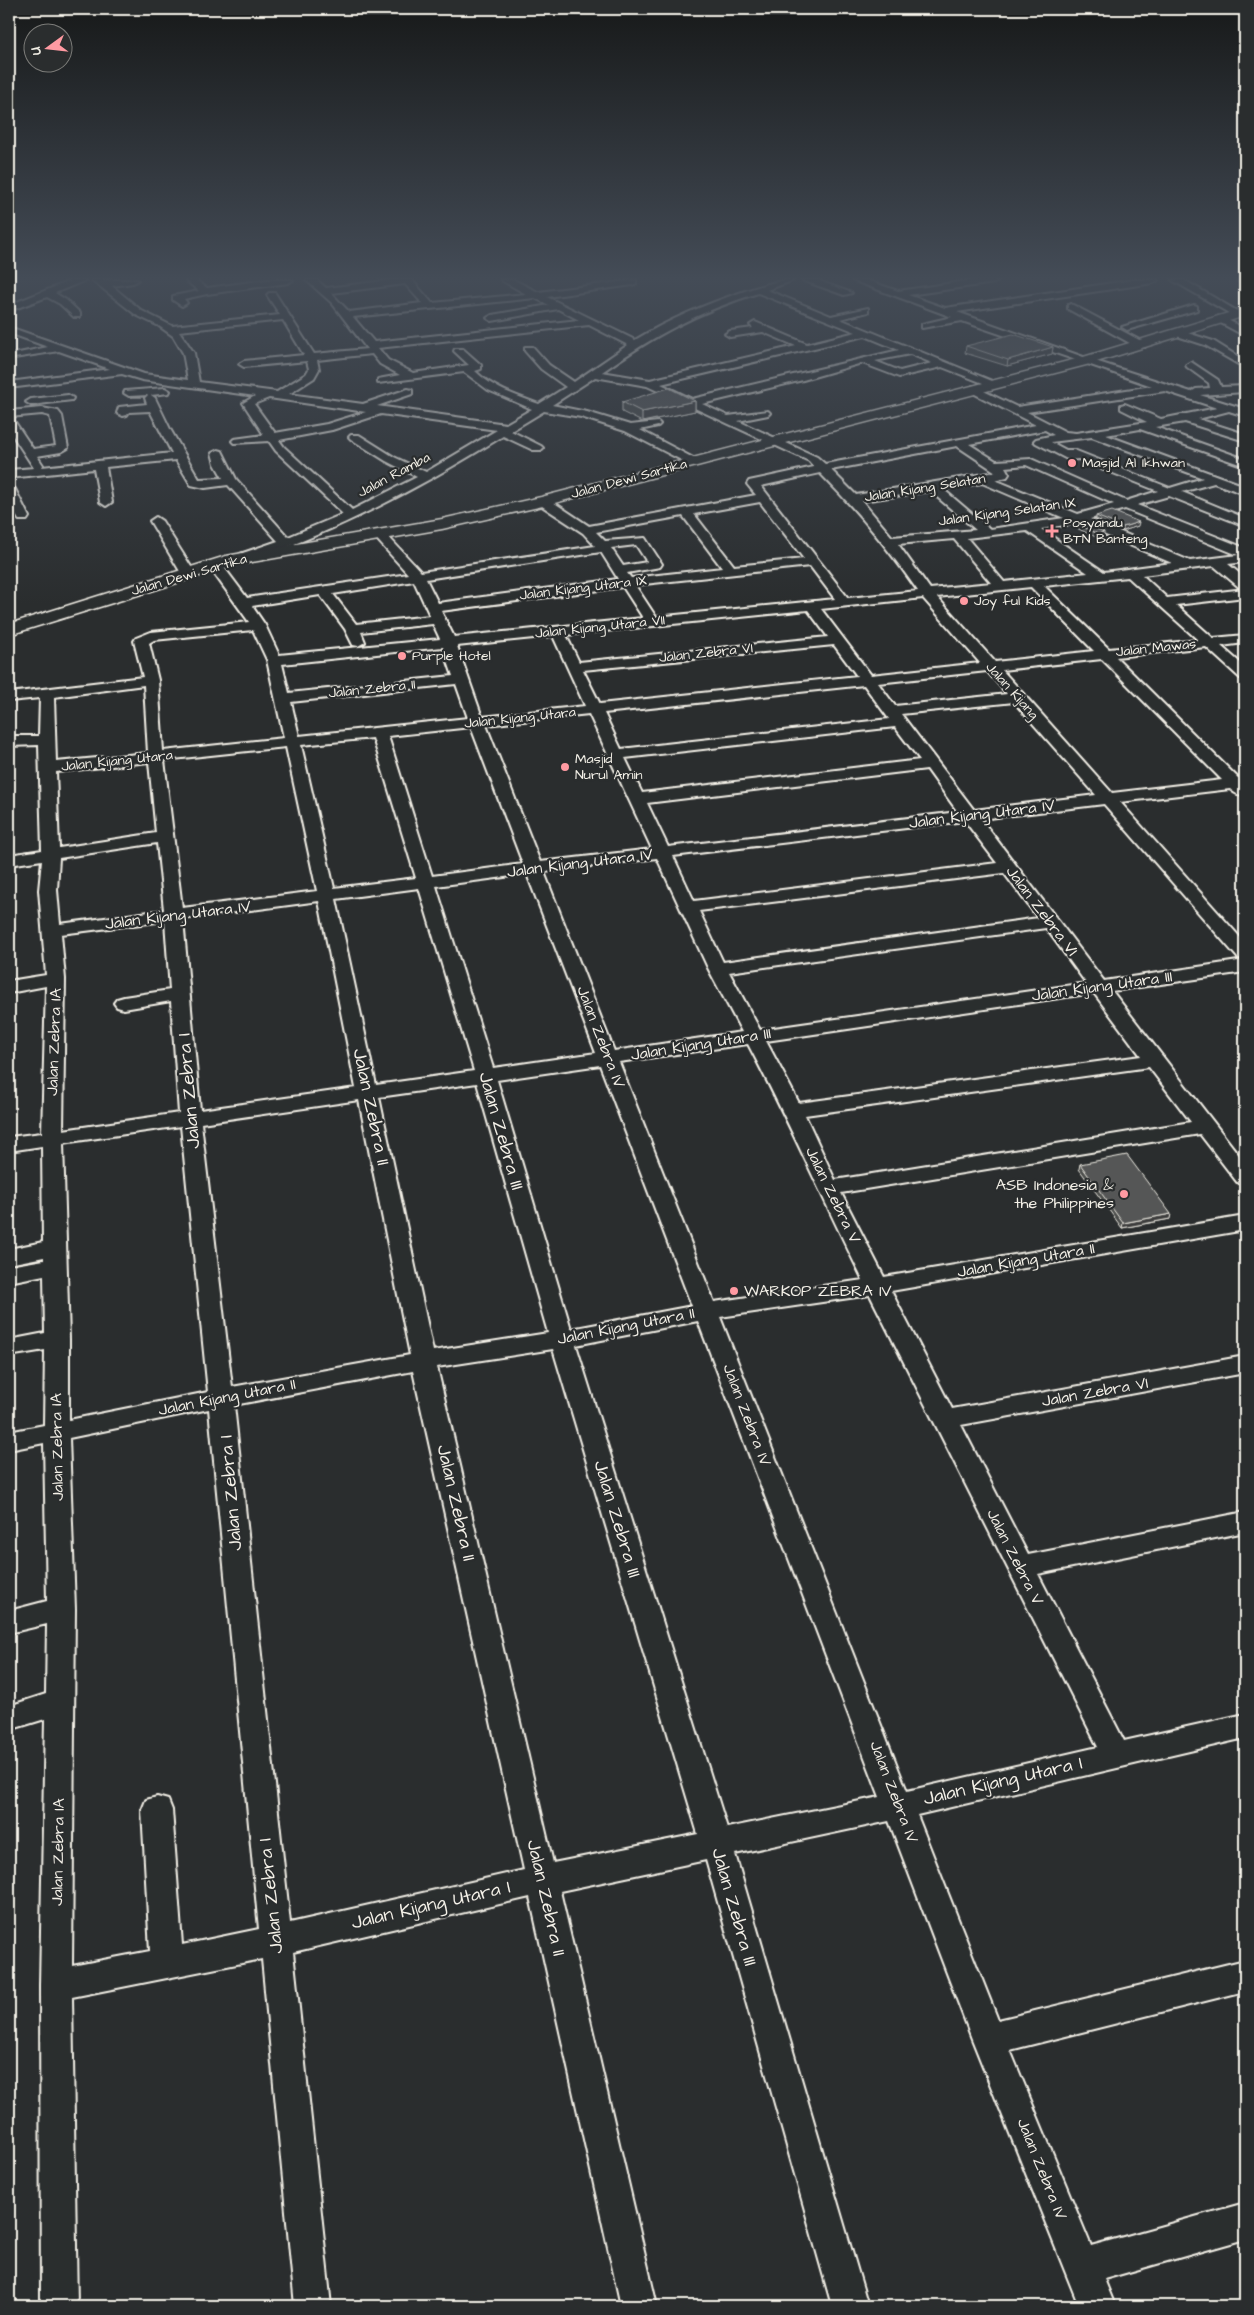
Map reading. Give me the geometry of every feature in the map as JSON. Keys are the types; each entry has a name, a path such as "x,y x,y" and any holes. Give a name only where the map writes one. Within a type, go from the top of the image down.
{"main road":[{"name":"Jalan Dewi Sartika","path":"9,630 188,573 242,558 379,535 543,501 975,388"}],"street":[{"path":"129,393 190,388"},
{"path":"226,388 382,409 506,430 538,448"},
{"path":"287,388 274,395 248,403 273,437 278,448 352,515"},
{"path":"493,388 541,408 583,414 629,429 693,462"},
{"name":"Jalan Ramba","path":"242,558 286,543 352,515 506,430 572,388"},
{"name":"Jalan Kijang","path":"659,388 771,441 810,457 824,468 889,541 927,594 990,667 1019,697 1245,954"},
{"path":"690,403 755,388"},
{"path":"1017,410 1162,388"},
{"path":"1172,388 1245,414"},
{"path":"972,389 1066,436"},
{"path":"1186,393 1245,390"},
{"path":"364,407 408,392"},
{"path":"9,404 68,398"},
{"path":"122,413 123,409 152,402 179,456 196,483 207,484 231,481"},
{"path":"1125,407 1162,424"},
{"path":"1230,408 1162,424 1040,441 1072,455 1171,491 1245,522"},
{"path":"238,441 273,437 344,423 382,409"},
{"path":"9,414 42,410 54,413 56,416 62,448 30,453"},
{"path":"726,420 764,413"},
{"path":"1188,419 1245,438"},
{"path":"629,429 654,424"},
{"path":"9,425 30,453 40,471"},
{"path":"844,602 762,498 754,487 754,483 1047,426"},
{"path":"1143,427 1245,463"},
{"path":"1093,434 1245,490"},
{"path":"356,436 390,459 425,476"},
{"name":"Jalan Kijang Selatan","path":"853,499 983,479 1002,474 960,443"},
{"path":"218,453 221,464 231,481 286,543"},
{"path":"1193,471 1245,454"},
{"path":"9,474 179,456"},
{"path":"992,465 1027,460 1126,505 1245,553"},
{"path":"98,464 106,502"},
{"path":"983,479 1080,518 1190,566"},
{"name":"Jalan Kijang Selatan IX","path":"889,541 987,533 1080,518 1214,479"},
{"path":"933,487 987,533"},
{"path":"9,489 23,517"},
{"path":"587,530 762,498"},
{"path":"543,501 587,530 603,546 628,582 652,622"},
{"path":"686,512 731,571"},
{"path":"156,521 188,573"},
{"path":"1030,527 1101,576"},
{"name":"Jalan Zebra IV","path":"379,535 419,578 437,613 477,722 989,2039 1097,2306"},
{"path":"958,536 1001,587"},
{"path":"244,603 419,578 638,540 655,563 650,566 620,570"},
{"path":"927,594 1132,573 1245,558"},
{"name":"Jalan Kijang Utara IX","path":"352,629 437,613 628,582 812,562"},
{"path":"1217,562 1245,585"},
{"name":"Jalan Zebra II","path":"215,565 258,625 267,640 274,660 327,896 423,1361 639,2306"},
{"name":"Jalan Mawas","path":"1132,573 1245,675"},
{"path":"1034,583 1104,654 1242,786"},
{"path":"324,591 352,629 362,651"},
{"path":"1166,602 1245,593"},
{"name":"Jalan Kijang Utara VII","path":"274,660 927,594"},
{"name":"Jalan Zebra VI","path":"812,606 969,816 1052,922 1154,1060 1245,1177"},
{"name":"Jalan Zebra I","path":"258,625 151,636 141,641 151,680 156,757 174,916 190,1118 222,1398 255,1749 313,2306"},
{"name":"Jalan Zebra V","path":"558,632 593,710 616,754 662,854 690,907 717,968 751,1036 792,1110 828,1188 877,1286 1116,1754"},
{"name":"Jalan Mawas","path":"1104,654 1245,638"},
{"name":"Jalan Zebra VI","path":"574,667 837,640"},
{"path":"990,667 1104,654"},
{"name":"Jalan Kijang Utara","path":"49,768 380,734 990,667"},
{"path":"9,697 151,680"},
{"name":"Jalan Zebra II","path":"282,698 462,680"},
{"name":"Jalan Zebra IA","path":"47,693 51,854 48,890 56,979 52,1138 57,1339 56,1430 61,1609 56,1985 59,2306"},
{"path":"616,754 895,717 1019,697"},
{"name":"Jalan Zebra III","path":"380,734 485,1075 562,1339 716,1843 850,2306"},
{"path":"9,741 47,740"},
{"path":"636,799 930,764"},
{"path":"1107,799 1242,786"},
{"name":"Jalan Kijang Utara IV","path":"53,930 174,916 534,868 1107,799"},
{"path":"9,860 166,838"},
{"path":"690,907 1009,867"},
{"path":"717,968 1052,922"},
{"name":"Jalan Kijang Utara III","path":"9,1144 1245,966"},
{"path":"9,987 56,979"},
{"path":"124,1002 180,994"},
{"path":"792,1110 1154,1060"},
{"path":"828,1188 1207,1126"},
{"name":"Jalan Kijang Utara II","path":"9,1441 56,1430 423,1361 562,1339 706,1311 877,1286 1245,1222"},
{"path":"9,1256 55,1256"},
{"path":"9,1274 55,1256"},
{"path":"9,1348 57,1339"},
{"name":"Jalan Zebra VI","path":"945,1419 1245,1364"},
{"path":"1020,1567 1245,1522"},
{"path":"9,1622 61,1609"},
{"path":"9,1718 60,1702"},
{"name":"Jalan Kijang Utara I","path":"56,1985 276,1941 542,1880 899,1806 1116,1754 1245,1726"},
{"path":"157,1810 167,1963"},
{"path":"989,2039 1245,1975"},
{"path":"1082,2267 1245,2221"}],"building":[{"path":"669,388 695,401 642,412 622,402"},
{"path":"1112,511 1139,522 1123,527 1096,516"},
{"path":"1077,521 1104,532 1098,534 1072,522"},
{"name":"ASB Indonesia & the Philippines","path":"1127,1155 1171,1214 1123,1223 1080,1164"}],"place":[{"name":"Masjid Al Ikhwan","path":"1072,463"},
{"name":"Posyandu BTN Banteng","path":"1052,531"},
{"name":"Joy ful Kids","path":"964,601"},
{"name":"Purple Hotel","path":"402,656"},
{"name":"Masjid Nurul Amin","path":"565,767"},
{"name":"ASB Indonesia & the Philippines","path":"1124,1194"},
{"name":"WARKOP ZEBRA IV","path":"734,1291"}]}
